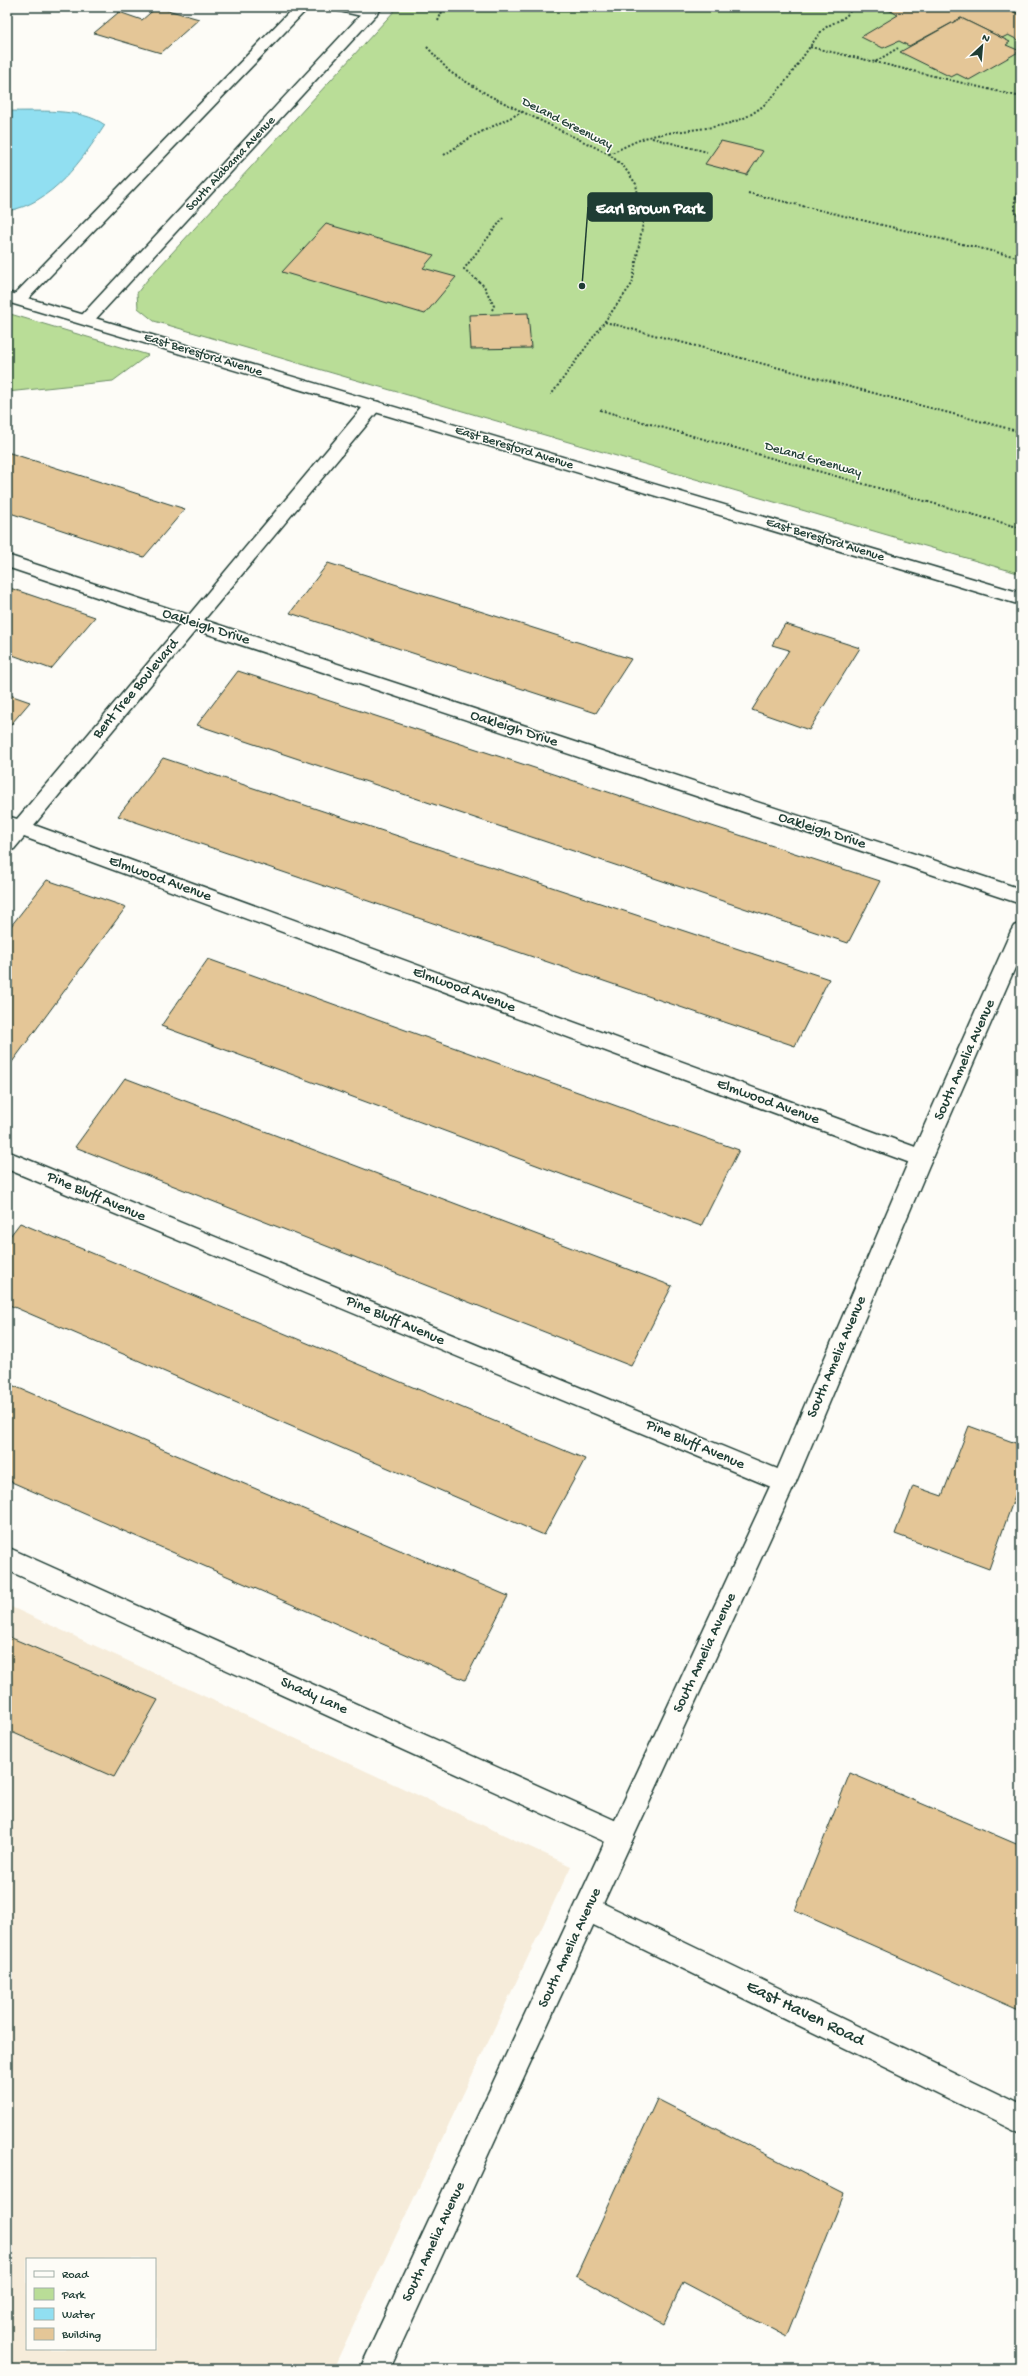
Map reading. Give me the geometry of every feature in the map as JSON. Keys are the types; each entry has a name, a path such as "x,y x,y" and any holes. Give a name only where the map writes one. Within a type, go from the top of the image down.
{"street":[{"path":"12,299 302,7"},
{"path":"340,7 373,11"},
{"name":"South Alabama Avenue","path":"86,320 373,11"},
{"name":"East Beresford Avenue","path":"12,299 1021,599"},
{"name":"Bent Tree Boulevard","path":"7,844 14,825 192,622 373,406"},
{"name":"Oakleigh Drive","path":"7,561 1021,897"},
{"name":"Elmwood Avenue","path":"14,825 921,1158"},
{"name":"South Amelia Avenue","path":"374,2369 588,1909 784,1482 921,1158 1021,931"},
{"name":"Pine Bluff Avenue","path":"7,1160 784,1482"},
{"name":"Shady Lane","path":"7,1558 621,1836"},
{"name":"East Haven Road","path":"588,1909 1021,2120"}],"path":[{"path":"438,21 444,7"},
{"path":"609,154 649,138 726,124 758,110 770,100 822,30 841,20 850,13 852,7"},
{"name":"DeLand Greenway","path":"427,47 450,72 523,112 609,154 624,167 636,184 643,223 632,284 551,396"},
{"path":"810,47 1021,97"},
{"path":"875,62 898,48"},
{"path":"444,155 473,136 523,112"},
{"path":"649,138 707,152"},
{"path":"1021,186 1014,196 1013,207 1021,220"},
{"path":"748,193 1021,258"},
{"path":"492,310 494,306 484,286 464,269 503,218"},
{"path":"605,322 1021,432"},
{"name":"DeLand Greenway","path":"600,410 1021,528"}],"shaded area":[{"path":"7,1605 571,1866 333,2369 7,2369"}],"green space":[{"path":"398,7 1021,7 1021,574 154,321 138,308 137,293 148,279"},
{"path":"7,313 148,355 113,381 7,392"}],"water":[{"path":"7,111 71,113 95,119 105,125 76,166 52,190 38,200 23,207 7,211"}],"building":[{"path":"157,7 199,19 161,53 94,33 119,12 142,20"},
{"path":"883,7 1004,7 1021,15 1021,38 1018,40 1008,35 1002,38 961,18 909,46 899,41 883,48 861,37 898,15"},
{"path":"1004,7 1021,7 1021,15"},
{"path":"961,18 1010,42 1006,45 1020,51 969,80 957,74 951,77 900,52"},
{"path":"721,141 763,151 747,175 705,164"},
{"path":"326,224 434,255 423,268 456,277 425,314 282,272"},
{"path":"528,313 531,348 471,349 469,315"},
{"path":"7,452 185,509 144,557 7,512"},
{"path":"328,563 631,659 596,713 290,613"},
{"path":"7,587 95,617 51,669 7,653"},
{"path":"785,624 860,648 809,730 752,710 789,650 772,645"},
{"path":"238,671 880,881 848,943 197,725"},
{"path":"7,694 30,702 7,729"},
{"path":"163,758 829,979 795,1046 118,816"},
{"path":"47,880 126,907 7,1069 7,931"},
{"path":"208,959 739,1150 701,1226 161,1026"},
{"path":"125,1078 672,1286 631,1366 75,1147"},
{"path":"20,1223 585,1459 544,1535 7,1304 7,1240"},
{"path":"7,1383 508,1596 465,1680 7,1480"},
{"path":"969,1426 1021,1445 1021,1479 989,1569 895,1534 913,1486 942,1496"},
{"path":"7,1636 158,1700 114,1777 7,1730"},
{"path":"850,1773 1021,1846 1021,2011 795,1911"},
{"path":"657,2099 844,2194 787,2337 683,2282 664,2324 576,2276"}],"place":[{"name":"Earl Brown Park","path":"582,286"}]}
